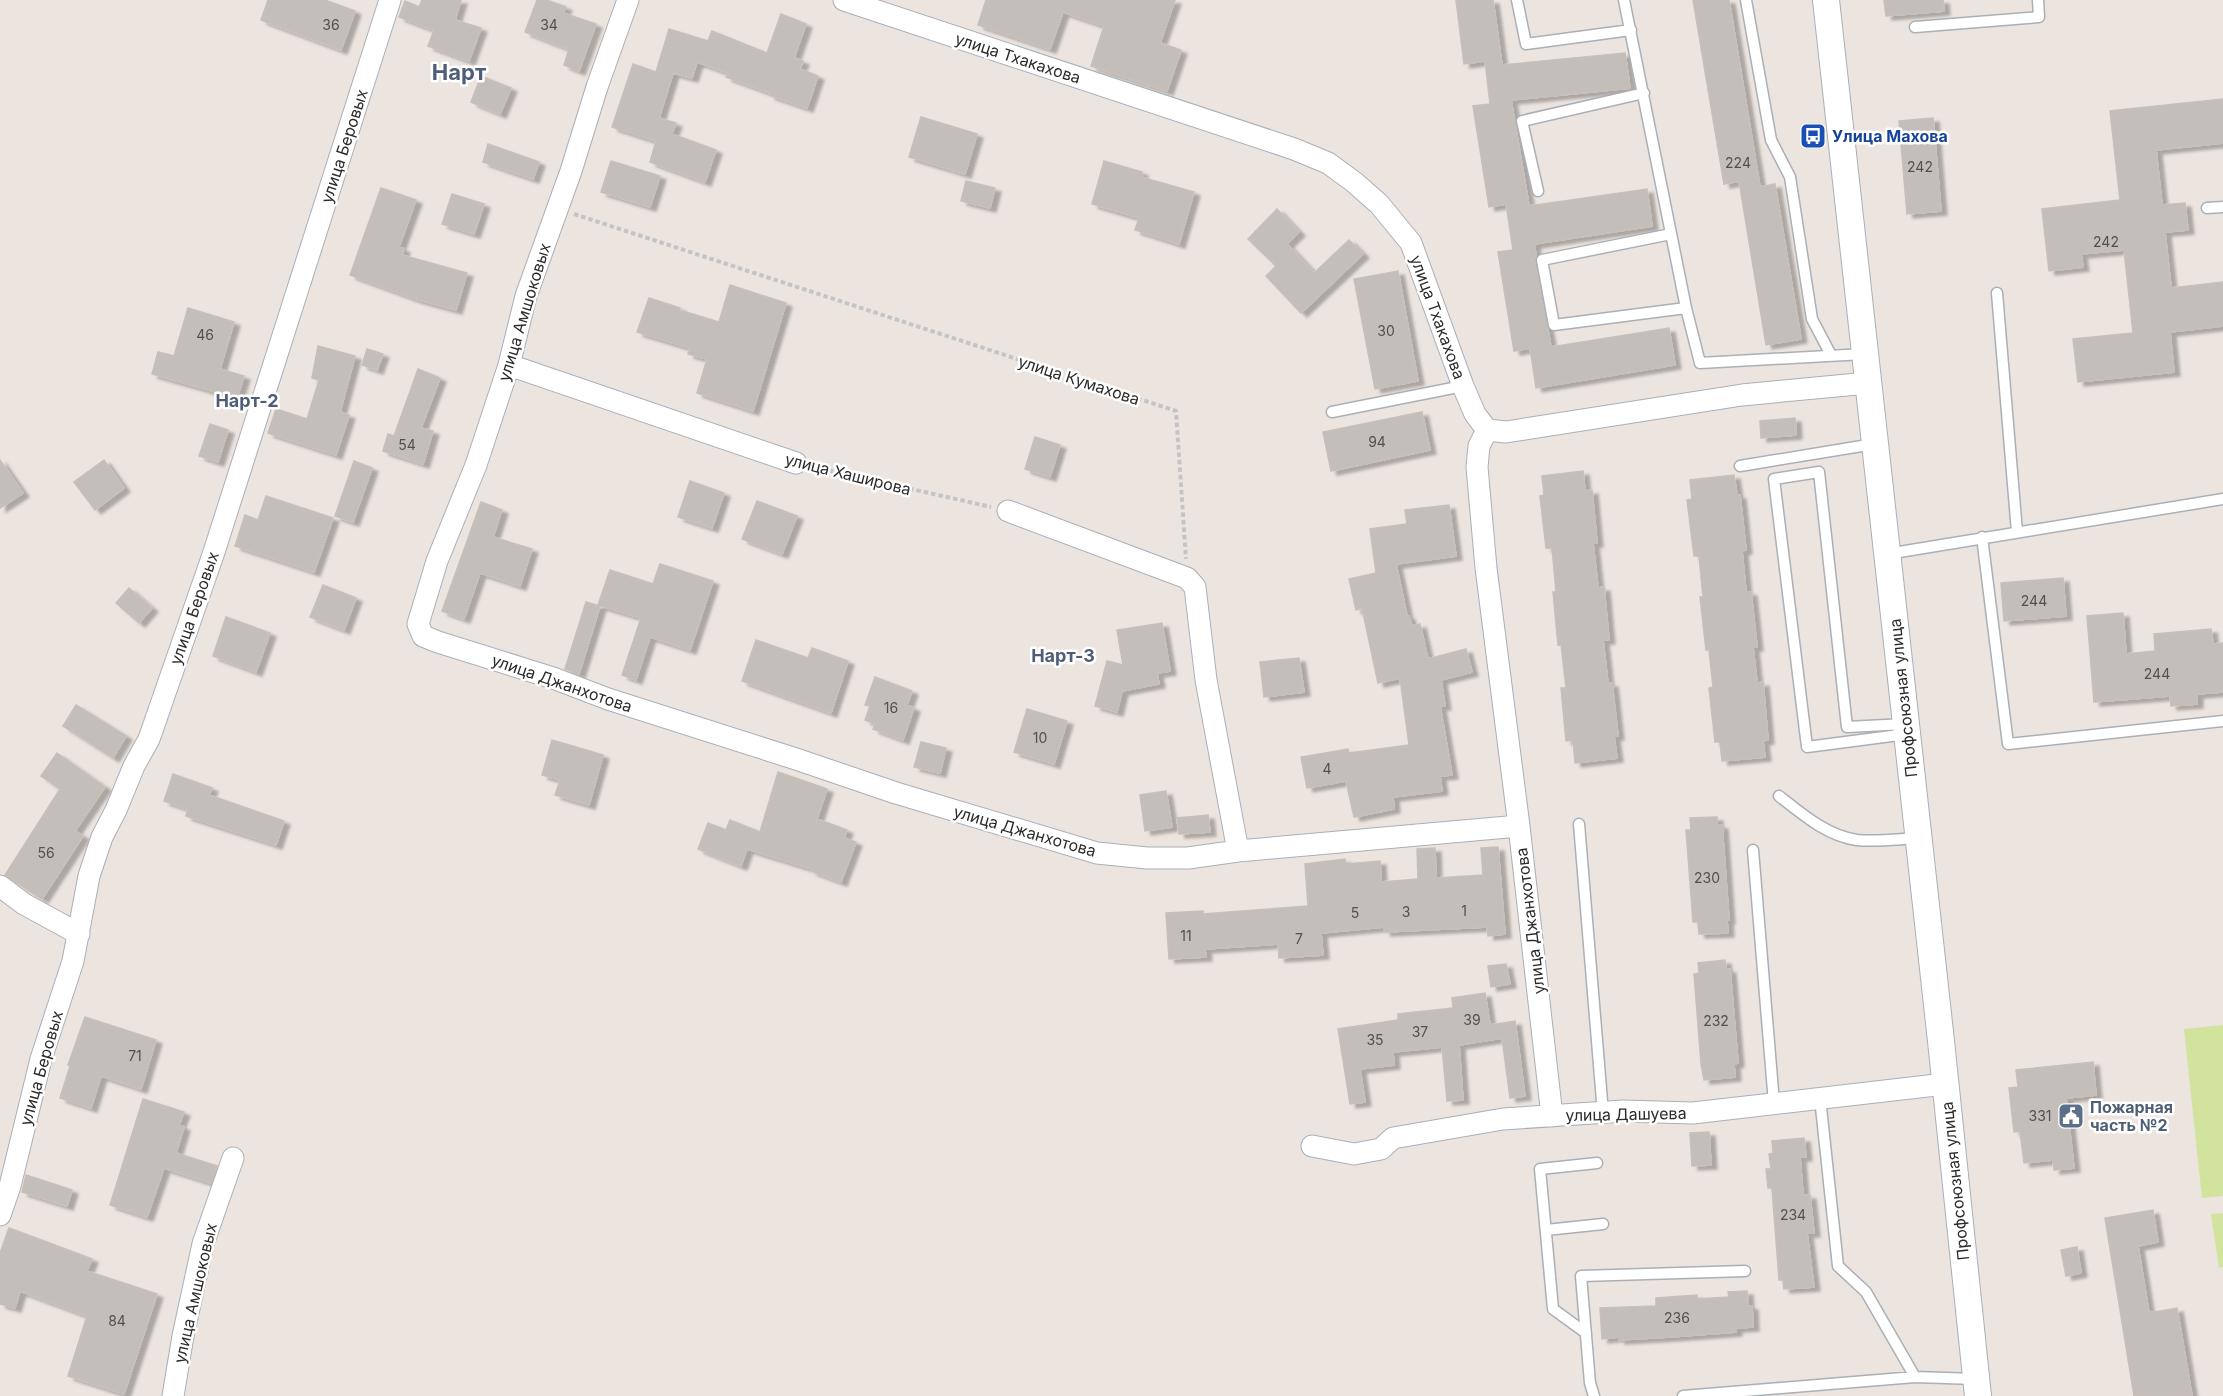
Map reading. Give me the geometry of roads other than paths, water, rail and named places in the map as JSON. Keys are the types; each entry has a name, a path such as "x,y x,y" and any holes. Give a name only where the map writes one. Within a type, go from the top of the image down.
{"street":[{"name":"улица Беровых","path":"0,1215 10,1186 41,1059 73,961 89,876 102,837 134,766 149,739 214,552 390,0"},
{"name":"улица Тхакахова","path":"844,0 1294,149 1328,163 1379,204 1411,243 1463,386 1475,414 1487,430"},
{"name":"Профсоюзная улица","path":"1826,0 1977,1388"},
{"name":"улица Амшоковых","path":"418,624 437,561 476,465 509,365 526,296 624,1"},
{"name":"улица Хаширова","path":"509,365 796,463"},
{"path":"1519,826 1486,568 1477,467 1479,446 1487,430 1506,432 1742,395 1868,383"},
{"path":"1008,511 1187,578 1195,587 1206,680 1238,851"},
{"name":"улица Джанхотова","path":"418,624 423,636 438,642 554,678 608,699 896,793 1097,853 1147,858 1188,858 1238,851 1519,826 1552,1116"},
{"path":"0,886 24,904 79,934"},
{"name":"улица Дашуева","path":"1312,1146 1354,1154 1381,1149 1393,1138 1503,1119 1604,1113 1693,1113 1945,1084"},
{"name":"улица Амшоковых","path":"173,1396 183,1336 203,1244 233,1158"}],"lane":[{"path":"1517,0 1526,44 1631,30"},
{"path":"1624,0 1686,308 1700,363 1864,354"},
{"path":"1746,0 1771,140 1790,177 1812,319 1831,356"},
{"path":"1915,27 2039,17 2038,0"},
{"path":"1538,191 1522,121 1644,93"},
{"path":"2208,208 2223,207"},
{"path":"1671,234 1542,260 1554,325 1686,308"},
{"path":"1997,293 2017,532"},
{"path":"1332,412 1463,386"},
{"path":"1740,466 1875,444"},
{"path":"1819,472 1847,727 1906,729 1807,747 1774,479 1819,472"},
{"path":"1887,554 2223,499"},
{"path":"1982,537 2008,744 2223,721"},
{"path":"1779,796 1816,824 1841,836 1856,840 1918,838"},
{"path":"1579,824 1604,1113"},
{"path":"1753,850 1774,1103"},
{"path":"1820,1098 1838,1266 1866,1292 1915,1377"},
{"path":"1586,1333 1553,1309 1540,1169 1597,1163"},
{"path":"1546,1230 1603,1224"},
{"path":"1594,1396 1590,1383 1581,1276 1744,1271"},
{"path":"1683,1396 1915,1377 1977,1388"}],"place":[{"name":"Улица Махова","path":"1813,136"},
{"name":"Пожарная часть №2","path":"2071,1116"}],"district":[{"name":"Нарт","path":"459,72"},
{"name":"Нарт-2","path":"247,400"},
{"name":"Нарт-3","path":"1063,655"}]}
